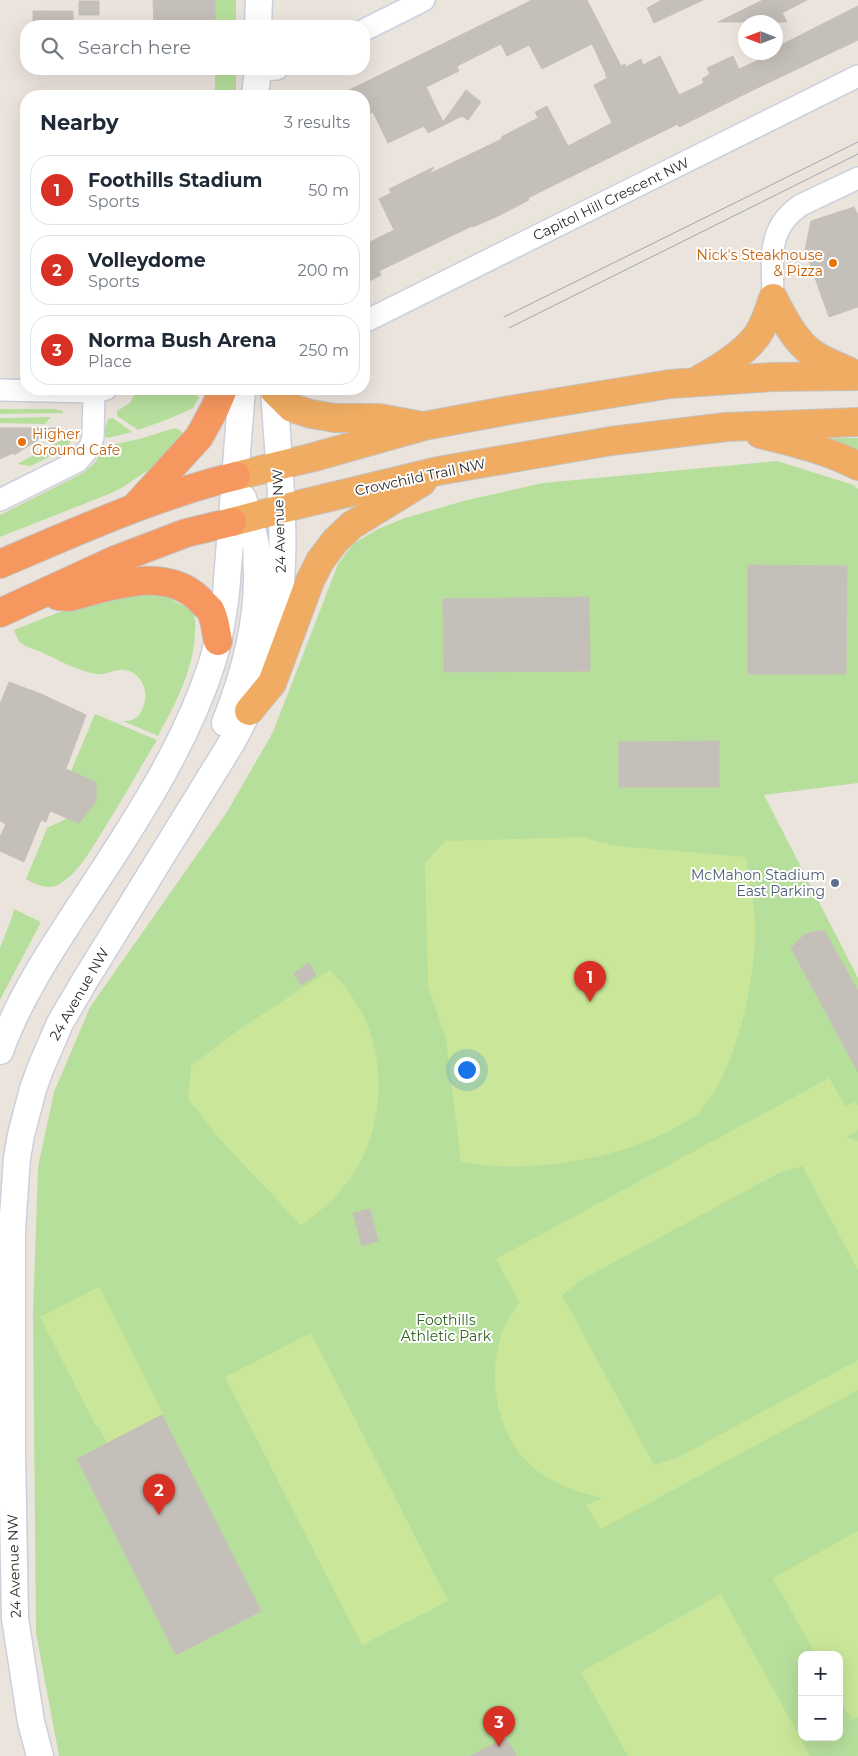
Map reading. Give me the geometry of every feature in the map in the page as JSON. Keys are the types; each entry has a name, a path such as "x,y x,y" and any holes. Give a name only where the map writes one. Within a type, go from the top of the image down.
{"highway":[{"path":"773,298 785,320 800,341 812,353 858,376"},
{"path":"697,381 718,369 757,336 766,320 773,298"},
{"path":"0,564 134,507 212,482 424,426 670,384 773,377 858,376"},
{"path":"134,507 199,437 220,395"},
{"path":"275,395 292,408 311,414 335,418 378,418 424,426"},
{"name":"Crowchild Trail NW","path":"0,613 124,556 186,534 438,471 611,441 726,427 858,422"},
{"path":"726,427 788,441 838,456 858,466"},
{"path":"248,711 272,683 310,581 320,561 335,541 352,525 407,493 438,471"},
{"path":"41,594 69,597 143,580 157,580 187,590 210,611 218,641"}],"street":[{"path":"258,20 259,0"},
{"path":"370,27 424,0"},
{"path":"257,90 262,75"},
{"path":"262,90 264,75"},
{"name":"Capitol Hill Crescent NW","path":"370,319 858,76"},
{"path":"773,298 772,250 780,224 793,210 801,205 858,178"},
{"path":"0,390 20,390"},
{"path":"0,500 78,461 90,446 93,437 99,395"},
{"name":"24 Avenue NW","path":"40,1756 31,1722 15,1618 6,1453 12,1230 17,1158 30,1097 50,1045 71,1002 232,742 248,711 268,657 276,624 282,573 281,510 258,470 243,395"},
{"name":"24 Avenue NW","path":"258,470 266,395"},
{"path":"0,1051 25,994 127,832 175,749 195,707 212,663 218,641 240,520 258,470"},
{"path":"216,767 219,739 234,701 246,662 253,629 257,589 256,548 240,520"}],"green space":[{"path":"215,0 236,0 236,20 215,20"},
{"path":"215,75 236,75 236,90 215,90"},
{"path":"134,395 197,395 199,397 193,408 138,430 117,416 117,411 130,403"},
{"path":"0,409 55,409 63,411 63,413 0,414"},
{"path":"51,417 45,424 0,423 0,418"},
{"path":"113,418 132,432 108,438 104,436 108,419"},
{"path":"175,428 180,430 183,435 153,467 123,487 0,537 0,515 83,473 97,459 102,447 139,439"},
{"path":"73,434 66,448 31,466 17,464"},
{"path":"858,438 858,458 818,440"},
{"name":"Foothills Athletic Park","path":"777,461 854,485 858,489 858,783 764,795 858,978 858,1756 59,1756 36,1633 33,1313 38,1167 54,1092 90,1007 227,812 273,732 338,564 353,544 378,529 405,518 467,500 543,483"},
{"path":"118,589 172,591 172,600 187,608 195,618 194,645 188,672 158,736 123,721 136,718 144,704 144,688 135,674 125,670 99,674 82,670 24,645 18,640 14,630"},
{"path":"95,714 157,740 95,844 79,867 58,885 46,887 26,879 47,828 68,818 80,822 96,802 96,782 71,771"},
{"path":"587,837 588,839 617,846 746,857 753,897 755,943 748,994 734,1048 713,1094 698,1113 668,1132 650,1140 610,1153 548,1165 520,1167 461,1162 446,1039 428,986 425,863 445,841"},
{"path":"14,909 41,922 0,1000 0,948"},
{"path":"330,970 355,1001 371,1035 376,1057 377,1105 366,1151 355,1171 332,1200 301,1225 224,1144 188,1099 191,1066 237,1031"},
{"path":"829,1078 845,1106 855,1101 858,1106 858,1130 846,1137 858,1141 858,1270 802,1166 779,1173 583,1279 562,1295 654,1465 677,1458 858,1360 858,1390 601,1529 586,1505 602,1498 561,1485 532,1466 519,1452 508,1435 501,1417 495,1378 496,1358 503,1329 519,1302 496,1259"},
{"path":"99,1287 163,1414 107,1443 98,1425 96,1426 40,1317"},
{"path":"311,1333 448,1601 362,1645 225,1377"},
{"path":"858,1531 858,1717 852,1720 843,1705 843,1651 814,1651 773,1578"},
{"path":"721,1594 798,1734 798,1741 802,1741 810,1756 628,1756 581,1672"}],"building":[{"path":"153,0 215,0 215,20 154,20"},
{"path":"532,0 587,0 621,66 625,64 626,67 641,59 643,65 660,56 679,95 704,83 702,79 710,74 707,68 733,56 739,69 759,60 783,60 783,44 858,6 858,40 679,127 678,124 528,198 529,200 498,216 472,226 379,271 381,275 370,281 370,242 394,230 379,199 391,193 389,189 434,167 429,174 502,139 501,137 538,118 535,112 547,106 568,146 612,123 594,85 607,78 592,44 542,69 529,45 507,56 501,44 457,66 459,71 426,87 443,122 466,90 481,102 468,120 462,116 428,133 424,126 388,143 373,112 370,113 370,90 349,90"},
{"path":"662,0 703,0 654,23 647,8"},
{"path":"763,0 807,0 782,13 787,22 783,22 783,15 738,15 738,22 718,22"},
{"path":"79,1 99,1 99,15 79,15"},
{"path":"33,11 73,11 73,20 33,20"},
{"name":"Nick's Steakhouse & Pizza","path":"854,207 858,215 858,307 829,317 805,250 811,221"},
{"name":"Higher Ground Cafe","path":"0,428 57,428 14,455 13,453 0,459"},
{"path":"748,565 847,566 846,674 748,674"},
{"path":"589,597 590,671 444,672 443,599"},
{"path":"9,682 41,694 86,715 66,769 96,782 96,802 79,823 50,811 46,822 41,820 24,862 0,851 0,837 6,824 0,821 0,704"},
{"path":"719,741 719,787 619,787 619,742"},
{"path":"824,930 858,991 858,1072 791,948 805,934"},
{"path":"309,963 316,975 301,985 294,973"},
{"path":"370,1209 378,1241 362,1246 353,1213"},
{"path":"162,1415 261,1611 176,1655 77,1459"},
{"path":"506,1738 516,1756 470,1756"}],"tram line":[{"path":"504,317 858,142"},
{"path":"509,328 858,154"}],"place":[{"name":"Nick's Steakhouse & Pizza","path":"833,263"},
{"name":"Higher Ground Cafe","path":"22,442"},
{"name":"McMahon Stadium East Parking","path":"835,883"},
{"name":"Foothills Stadium","path":"590,1002"},
{"name":"Volleydome","path":"159,1515"},
{"name":"Norma Bush Arena","path":"499,1747"}]}
